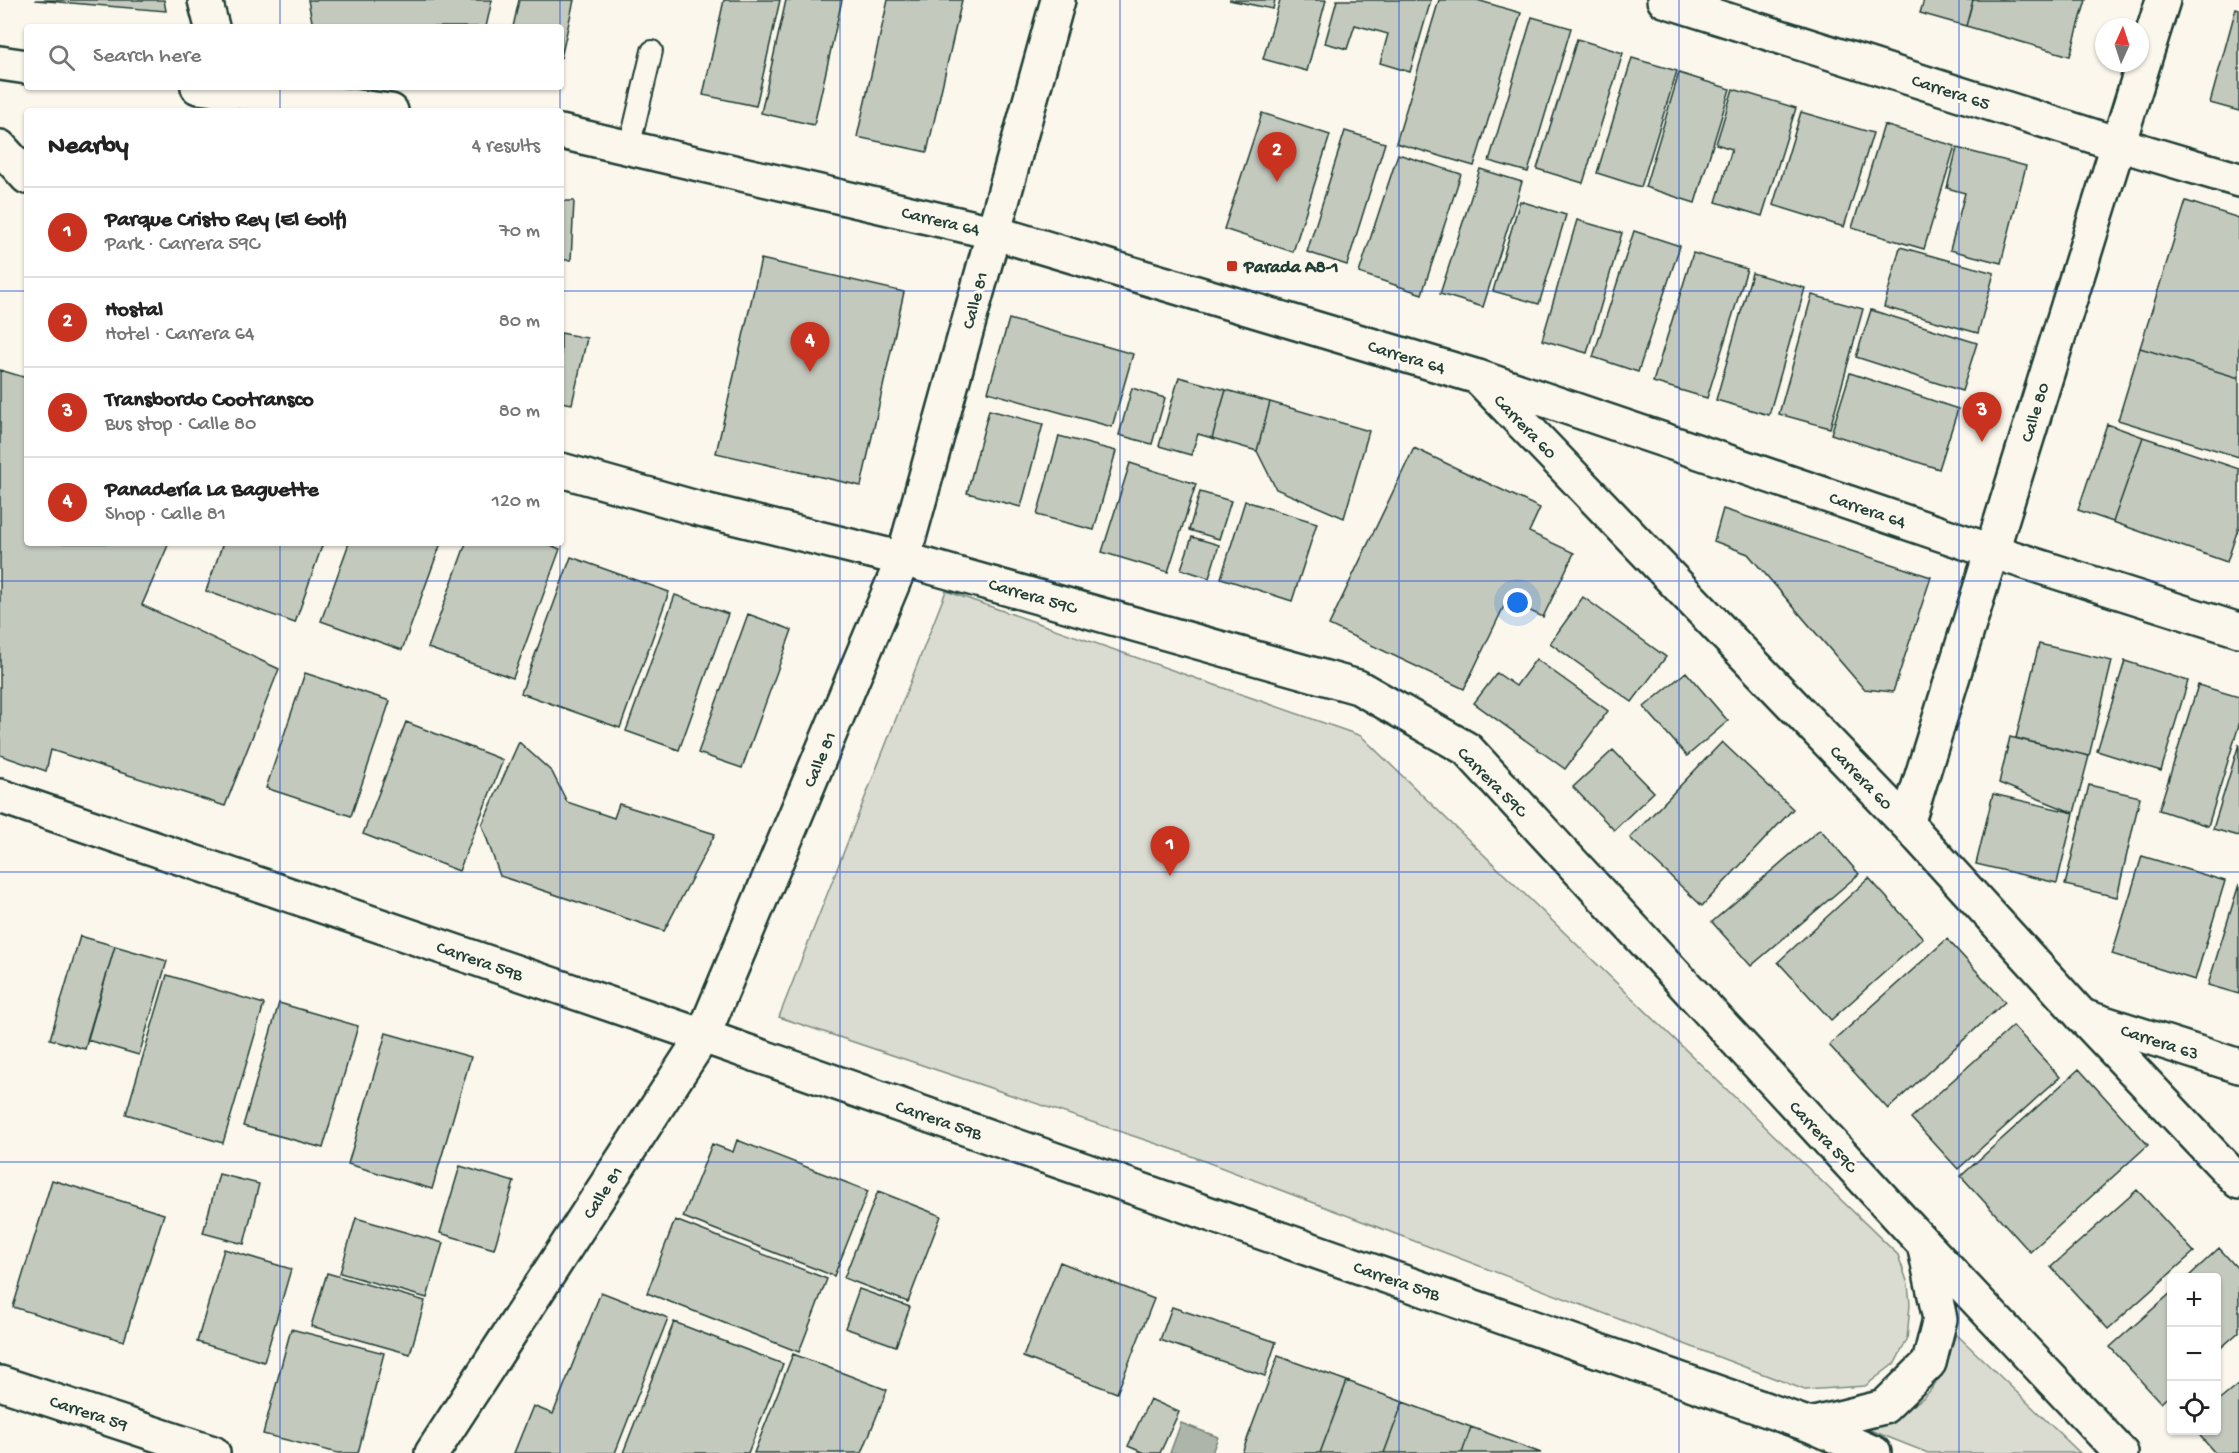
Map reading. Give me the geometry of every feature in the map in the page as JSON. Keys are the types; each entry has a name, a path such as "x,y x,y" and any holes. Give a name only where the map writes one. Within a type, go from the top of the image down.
{"street":[{"path":"205,0 211,24"},
{"name":"Calle 81","path":"432,1453 703,1036 903,559 1058,0"},
{"name":"Carrera 65","path":"1664,0 2239,180"},
{"name":"Calle 80","path":"1907,824 2163,0"},
{"path":"0,63 24,67"},
{"path":"233,90 368,108"},
{"name":"Carrera 64","path":"564,133 992,232 1478,377 1991,550 2239,630"},
{"path":"0,147 24,174"},
{"name":"Carrera 60","path":"1478,377 1907,824 2082,1016 2239,1182"},
{"name":"Carrera 59C","path":"564,471 696,508 903,559 1358,687 1467,749 1924,1244 2121,1453"},
{"name":"Carrera 59B","path":"0,795 703,1036 1809,1425 1874,1453"},
{"name":"Carrera 63","path":"2082,1016 2239,1066"},
{"path":"1809,1425 1884,1407 1929,1363 1940,1319 1924,1244"},
{"name":"Carrera 59","path":"0,1383 213,1453"}],"lane":[{"path":"629,147 652,51"}],"shaded area":[{"path":"946,591 1361,736 1898,1255 1908,1284 1910,1304 1907,1340 1895,1363 1865,1386 1805,1390 1178,1151 779,1017"},
{"path":"1956,1334 2080,1453 1928,1453 1865,1428 1916,1403 1933,1388 1948,1358"},
{"path":"1181,1423 1218,1437 1212,1453 1170,1453"}],"building":[{"path":"35,0 164,0 166,11"},
{"path":"308,0 492,0 487,24 312,24"},
{"path":"519,0 574,0 564,45 564,24 514,24"},
{"path":"724,0 780,0 756,106 703,95"},
{"path":"786,0 842,0 814,125 761,113"},
{"path":"888,0 962,0 927,152 857,137"},
{"path":"1229,0 1275,0 1273,9"},
{"path":"1280,0 1326,0 1307,71 1263,59"},
{"path":"1337,0 1431,0 1410,72 1380,63 1388,34 1355,25 1347,49 1325,43"},
{"path":"1439,0 1477,0 1521,13 1474,166 1396,143"},
{"path":"1924,0 1973,0 1966,26 1920,13"},
{"path":"1973,0 2086,0 2070,56 1966,26"},
{"path":"2236,8 2239,9 2239,111 2210,103"},
{"path":"1532,17 1571,28 1528,172 1489,161"},
{"path":"1577,39 1623,53 1583,183 1537,169"},
{"path":"1632,58 1677,71 1641,187 1597,173"},
{"path":"1679,73 1730,89 1695,203 1645,187"},
{"path":"1733,89 1796,108 1762,216 1716,202 1732,149 1716,144"},
{"path":"1801,112 1873,133 1844,227 1773,205"},
{"path":"1262,113 1330,135 1293,252 1224,229"},
{"path":"1884,125 1955,146 1924,249 1852,228"},
{"path":"1345,131 1385,143 1347,265 1307,252"},
{"path":"1957,148 2026,166 2001,263 1950,250 1965,193 1947,188"},
{"path":"1398,154 1461,174 1422,294 1359,273"},
{"path":"1480,169 1522,182 1483,307 1440,294"},
{"path":"564,201 574,201 571,260 564,260"},
{"path":"1520,201 1566,215 1539,304 1493,291"},
{"path":"2186,201 2239,218 2239,378 2140,348"},
{"path":"1577,220 1622,233 1587,353 1542,340"},
{"path":"1634,231 1680,246 1638,372 1593,357"},
{"path":"1900,247 1994,273 1978,333 1884,307"},
{"path":"1693,253 1747,269 1707,398 1653,382"},
{"path":"761,259 904,292 861,486 716,453"},
{"path":"1752,273 1805,288 1769,415 1716,400"},
{"path":"1812,295 1863,309 1830,428 1779,414"},
{"path":"1871,310 1977,343 1962,391 1856,357"},
{"path":"1009,319 1133,354 1112,427 988,392"},
{"path":"564,334 587,338 572,404 564,403"},
{"path":"2140,348 2239,378 2239,457 2118,420"},
{"path":"0,370 24,377 24,546 168,546 142,605 279,669 225,806 51,750 46,771 0,755"},
{"path":"1850,373 1958,409 1939,469 1831,434"},
{"path":"1179,377 1226,390 1212,438 1198,434 1191,455 1159,446"},
{"path":"1132,388 1165,398 1152,444 1119,435"},
{"path":"1226,390 1270,402 1257,451 1212,438"},
{"path":"1270,402 1369,431 1344,518 1276,489 1257,451"},
{"path":"989,410 1043,424 1021,507 967,493"},
{"path":"2107,424 2143,437 2113,522 2078,510"},
{"path":"1059,436 1116,451 1094,530 1037,515"},
{"path":"2143,437 2239,469 2239,526 2227,562 2113,522"},
{"path":"1414,448 1540,508 1529,532 1574,553 1543,617 1507,600 1464,689 1329,625"},
{"path":"1130,463 1196,484 1168,572 1102,552"},
{"path":"1200,492 1231,501 1219,539 1189,530"},
{"path":"1245,501 1317,523 1292,601 1221,578"},
{"path":"1723,509 1931,577 1893,692 1864,689 1748,554 1714,541"},
{"path":"1192,537 1219,545 1209,578 1181,569"},
{"path":"222,546 322,546 295,623 206,591"},
{"path":"348,546 440,546 402,650 321,621"},
{"path":"465,546 552,546 560,549 513,678 428,648"},
{"path":"571,557 669,592 620,728 521,693"},
{"path":"675,595 728,614 679,750 626,731"},
{"path":"1583,597 1666,657 1632,702 1550,643"},
{"path":"748,614 792,630 742,768 698,753"},
{"path":"2039,644 2112,661 2089,756 2016,738"},
{"path":"1536,659 1608,711 1565,769 1474,703 1497,673 1516,686"},
{"path":"2125,661 2188,681 2161,771 2097,751"},
{"path":"1686,672 1728,721 1687,756 1644,707"},
{"path":"305,673 390,701 351,816 266,788"},
{"path":"2198,685 2239,697 2239,725 2208,826 2159,810"},
{"path":"406,722 503,760 459,871 363,834"},
{"path":"2010,737 2089,756 2074,813 1999,783"},
{"path":"519,742 552,772 567,802 614,818 619,804 715,834 664,931 500,876 482,825"},
{"path":"1722,742 1793,809 1702,906 1630,838"},
{"path":"2239,744 2239,836 2213,829"},
{"path":"1613,750 1654,792 1614,830 1573,787"},
{"path":"2089,785 2140,797 2117,897 2065,885"},
{"path":"1993,794 2074,813 2057,883 1976,864"},
{"path":"1820,829 1859,874 1751,966 1712,922"},
{"path":"2142,856 2225,881 2195,980 2112,954"},
{"path":"1869,878 1923,938 1831,1020 1778,962"},
{"path":"2239,884 2239,994 2208,985"},
{"path":"80,936 115,946 85,1049 50,1039"},
{"path":"1947,939 2005,1002 1888,1109 1829,1045"},
{"path":"115,946 167,961 139,1055 87,1040"},
{"path":"167,975 264,1004 223,1143 126,1114"},
{"path":"279,1003 358,1026 323,1148 243,1126"},
{"path":"2013,1026 2060,1077 1958,1169 1911,1118"},
{"path":"386,1033 471,1057 432,1189 348,1164"},
{"path":"2079,1069 2148,1145 2030,1252 1961,1176"},
{"path":"737,1140 868,1191 834,1276 683,1217 712,1144 733,1152"},
{"path":"460,1166 514,1182 494,1249 440,1233"},
{"path":"219,1174 259,1184 244,1244 203,1233"},
{"path":"52,1180 164,1214 124,1341 13,1307"},
{"path":"2137,1190 2194,1252 2171,1273 2167,1273 2167,1276 2108,1329 2051,1267"},
{"path":"878,1191 941,1216 908,1302 844,1278"},
{"path":"356,1218 443,1243 427,1298 340,1273"},
{"path":"675,1220 827,1279 799,1352 647,1293"},
{"path":"2219,1248 2239,1270 2239,1332 2221,1348 2221,1273 2192,1273"},
{"path":"224,1249 291,1269 264,1362 197,1342"},
{"path":"1060,1262 1154,1299 1117,1393 1023,1357"},
{"path":"327,1273 425,1301 410,1354 311,1326"},
{"path":"859,1289 910,1307 896,1346 845,1328"},
{"path":"601,1292 668,1318 615,1453 514,1453 533,1406 553,1414"},
{"path":"2167,1296 2167,1398 2161,1403 2110,1347"},
{"path":"1172,1307 1276,1342 1265,1376 1160,1340"},
{"path":"674,1322 783,1364 748,1453 623,1453"},
{"path":"291,1329 384,1353 358,1453 338,1453 263,1434"},
{"path":"793,1354 887,1390 862,1453 754,1453"},
{"path":"1278,1356 1347,1381 1320,1453 1242,1453"},
{"path":"1347,1381 1403,1402 1384,1453 1320,1453"},
{"path":"2239,1384 2239,1453 2215,1453 2199,1435 2221,1435 2221,1399"},
{"path":"1150,1399 1179,1412 1160,1453 1144,1453 1128,1446"},
{"path":"1403,1402 1471,1427 1462,1453 1384,1453"},
{"path":"1471,1427 1541,1453 1462,1453"}],"place":[{"name":"Hostal","path":"1277,182"},
{"name":"Parada A8-1","path":"1232,266"},
{"name":"Panadería La Baguette","path":"810,372"},
{"name":"Transbordo Cootransco","path":"1982,442"},
{"name":"Parque Cristo Rey (El Golf)","path":"1170,876"}]}
